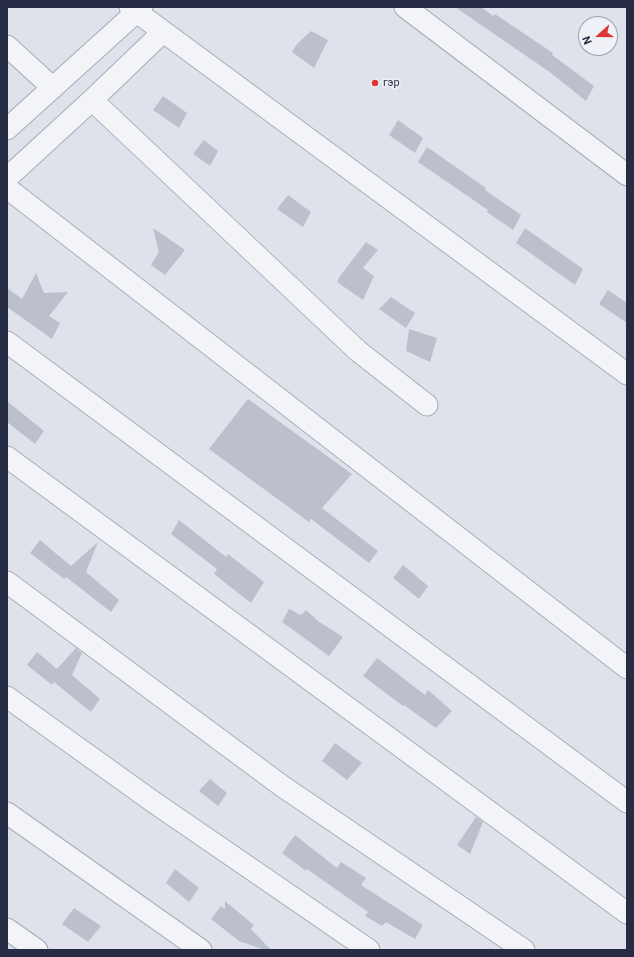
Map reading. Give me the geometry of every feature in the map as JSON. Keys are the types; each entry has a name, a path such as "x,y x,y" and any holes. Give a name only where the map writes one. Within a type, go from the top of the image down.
{"street":[{"path":"405,7 627,176"},
{"path":"7,129 53,88 136,9 162,32 627,374"},
{"path":"7,178 92,100 162,32"},
{"path":"7,46 53,88"},
{"path":"92,100 358,351 426,405"},
{"path":"7,188 627,668"},
{"path":"7,342 627,802"},
{"path":"7,457 627,913"},
{"path":"7,582 282,786 524,950"},
{"path":"7,697 152,801 369,950"},
{"path":"7,813 200,950"},
{"path":"7,929 37,950"}],"building":[{"path":"455,7 481,7 493,16 495,14 553,53 552,55 594,86 586,101 551,73"},
{"path":"311,31 328,40 314,68 292,52 297,44"},
{"path":"163,96 187,113 179,128 153,110"},
{"path":"398,120 423,138 415,153 389,135"},
{"path":"204,140 218,151 210,166 193,154"},
{"path":"427,147 486,188 485,190 521,215 513,230 487,212 488,210 418,162"},
{"path":"288,195 311,212 303,227 277,209"},
{"path":"153,228 185,250 165,275 151,265 159,252"},
{"path":"525,228 583,269 575,285 516,243"},
{"path":"366,242 378,250 363,268 374,276 363,300 337,282"},
{"path":"36,273 44,293 68,292 49,316 60,323 52,339 7,307 7,288 22,299"},
{"path":"608,290 627,303 627,323 599,304"},
{"path":"391,297 415,313 406,328 379,309"},
{"path":"409,329 437,338 430,362 406,351"},
{"path":"248,399 352,474 322,508 378,551 369,563 311,519 309,522 209,449"},
{"path":"7,401 44,431 35,444 7,422"},
{"path":"179,520 226,557 228,554 264,582 251,603 214,574 217,569 171,534"},
{"path":"40,540 71,566 98,542 86,572 119,600 111,612 66,577 64,579 30,553"},
{"path":"403,565 428,586 419,599 393,578"},
{"path":"289,609 301,615 306,610 318,621 343,637 329,656 282,622"},
{"path":"76,648 82,653 72,675 100,699 91,712 54,682 52,685 27,665 37,652 57,669"},
{"path":"377,658 425,695 428,690 452,711 436,728 404,705 403,706 363,676"},
{"path":"335,743 362,763 347,780 322,761"},
{"path":"210,779 227,793 218,806 199,791"},
{"path":"476,817 483,822 470,854 457,845"},
{"path":"295,835 337,868 341,862 366,878 361,885 423,925 415,939 386,922 382,926 365,916 368,912 307,869 306,871 282,853"},
{"path":"175,869 199,888 189,902 166,883"},
{"path":"225,901 254,925 251,929 271,950 265,950 239,941 211,919 221,906 225,909"},
{"path":"74,908 101,926 88,942 62,924"}],"place":[{"name":"гэр","path":"375,83"}]}
